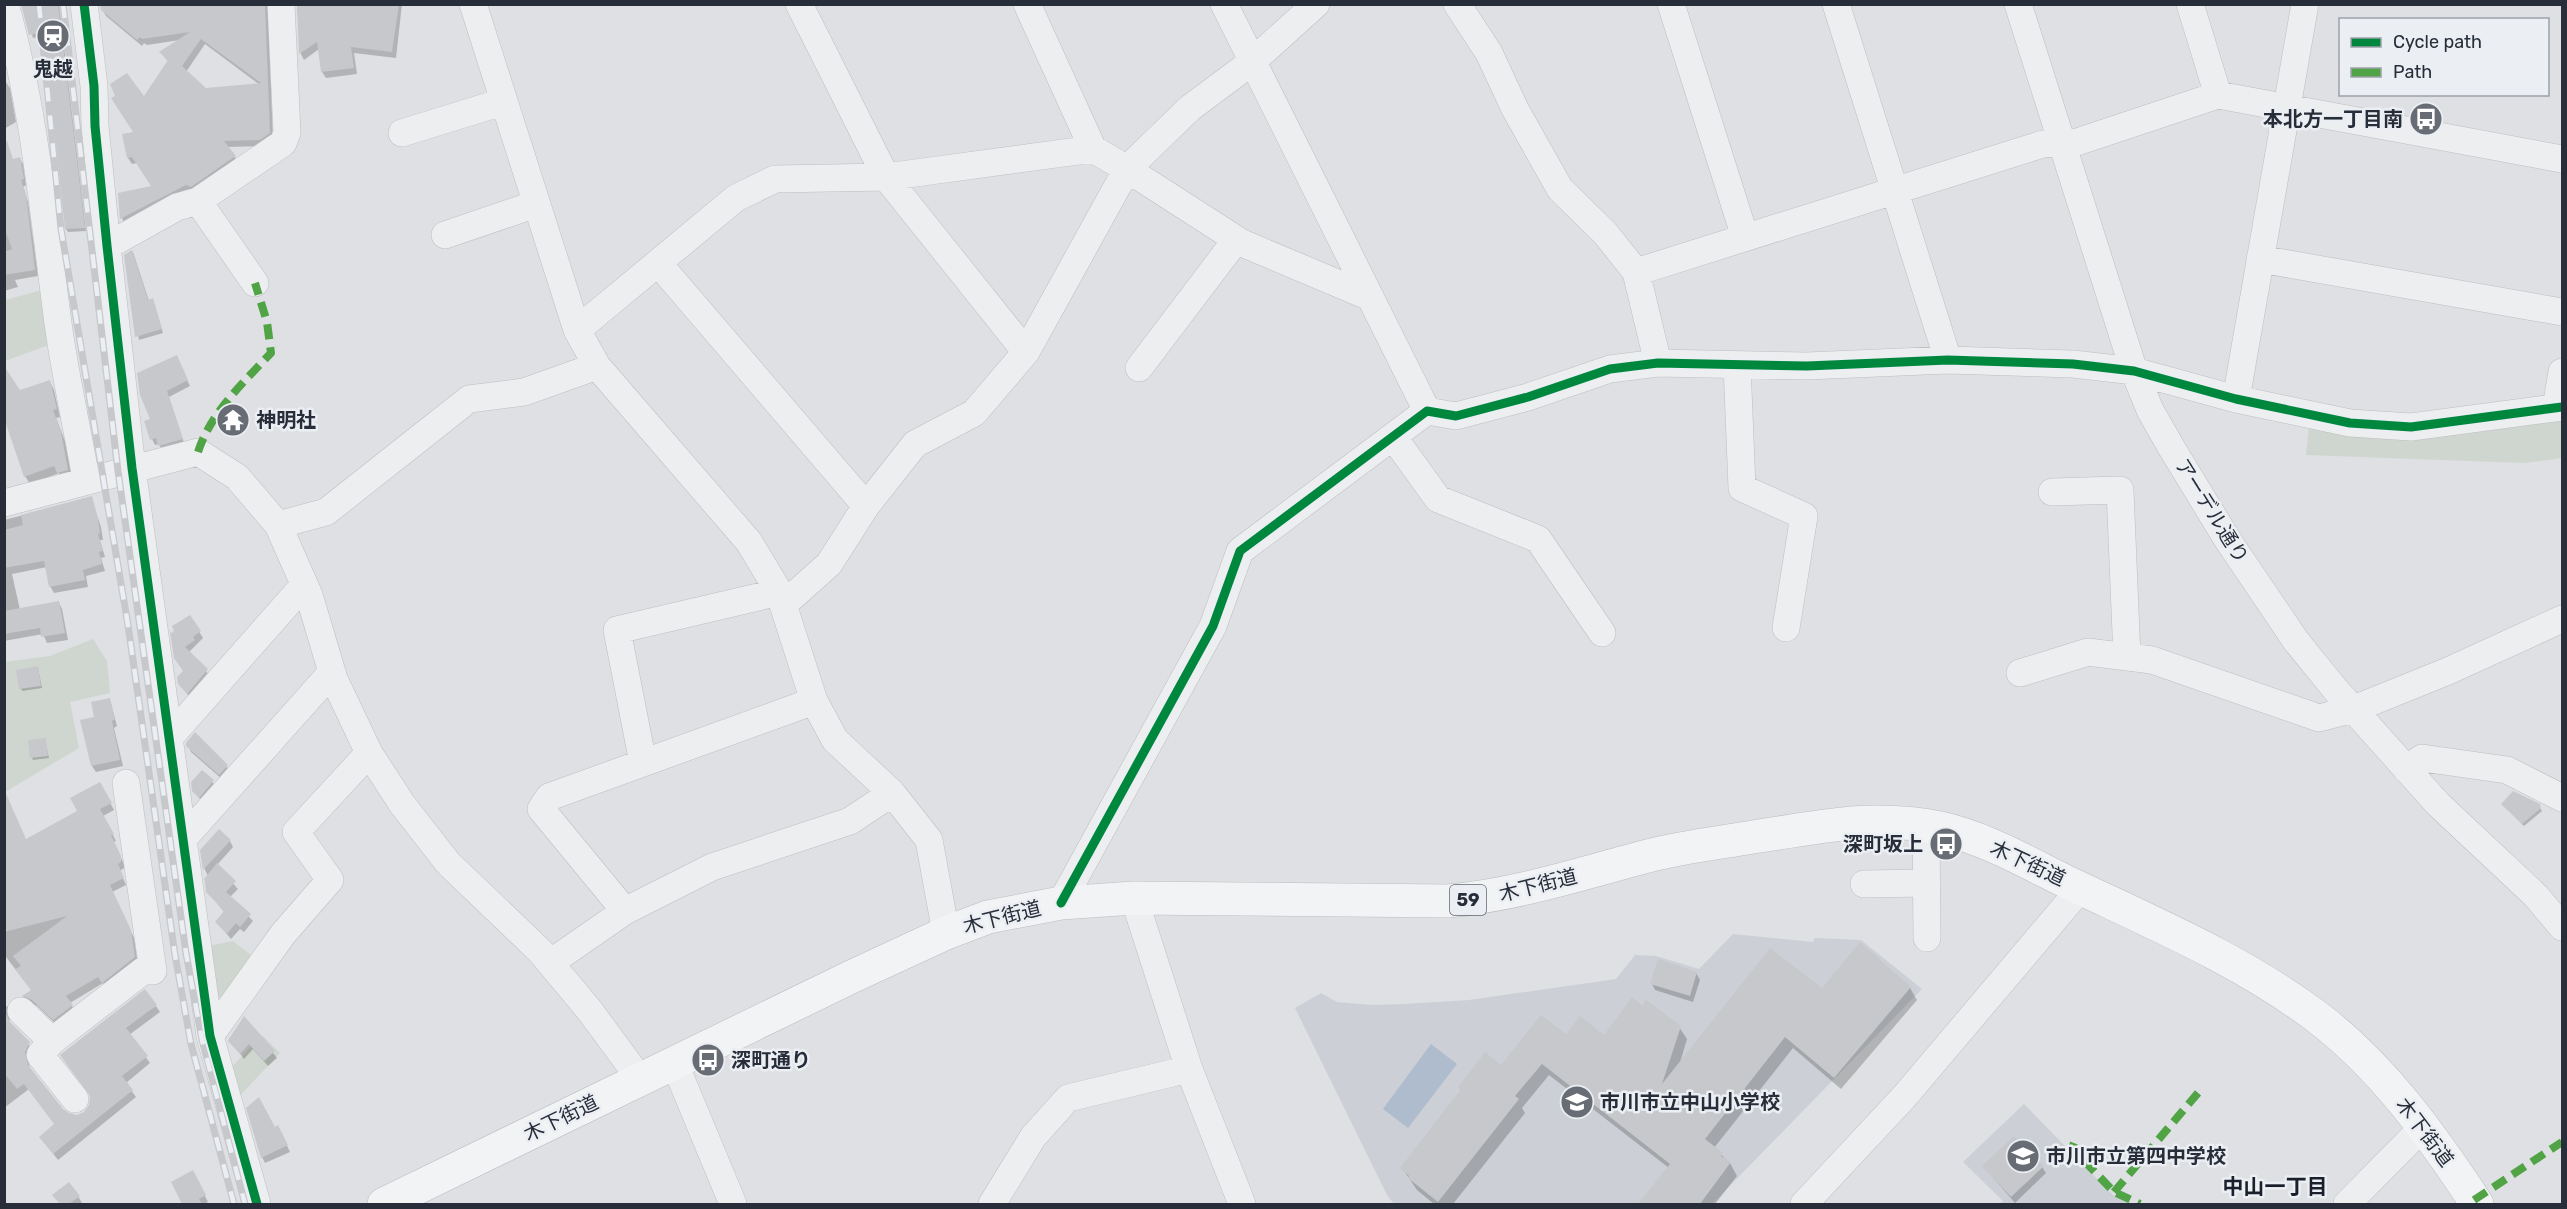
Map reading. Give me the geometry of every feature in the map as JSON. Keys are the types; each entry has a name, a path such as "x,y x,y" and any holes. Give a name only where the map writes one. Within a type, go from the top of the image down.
{"main road":[{"name":"木下街道","path":"384,1204 674,1062 946,933 988,917 1061,903 1134,898 1448,901 1482,898 1510,893 1684,848 1852,823 1892,822 1940,828 1984,842 2248,972 2318,1017 2361,1056 2424,1126 2477,1204"}],"street":[{"path":"5,4 15,41 28,117 60,337 86,479"},
{"path":"84,4 94,86 95,126 107,246 132,468 210,1036 257,1204"},
{"path":"107,246 177,207 198,201 283,143 287,133 281,4"},
{"path":"473,4 502,102 577,330 597,366 749,542 781,598 814,701 836,740 892,793 929,840 946,933"},
{"path":"799,4 886,177 1026,352"},
{"path":"1027,4 1093,149 1236,240 1370,297"},
{"path":"1224,4 1427,411"},
{"path":"643,763 616,630 781,598 829,564 866,506 915,444 974,413 1026,352 1127,169 1190,108 1253,61 1316,4"},
{"path":"1457,4 1489,53 1515,109 1560,189 1605,233 1636,272 1658,363"},
{"path":"1671,4 1746,237"},
{"path":"1836,4 1948,360"},
{"name":"アーデル通り","path":"2018,4 2134,371 2150,410 2227,539 2296,641 2438,804 2536,896 2562,927"},
{"path":"2190,4 2218,95"},
{"path":"2236,399 2289,108 2305,4"},
{"path":"1636,272 2043,144 2077,142 2218,95 2562,159"},
{"path":"402,133 502,102"},
{"path":"577,330 736,198 775,179 886,177 1093,149"},
{"path":"198,201 255,283"},
{"path":"445,235 536,204"},
{"path":"1138,368 1236,240"},
{"path":"2260,260 2562,312"},
{"path":"658,263 866,506"},
{"path":"1061,903 1213,626 1240,551 1353,465 1394,438 1427,411 1456,416 1528,397 1610,369 1658,363 1807,366 1948,360 2073,364 2134,371 2236,399 2350,423 2411,427 2559,408 2562,372"},
{"path":"1737,365 1742,488 1804,516 1786,628"},
{"path":"278,525 326,512 469,399 524,392 597,366"},
{"path":"1394,438 1438,499 1538,539 1602,633"},
{"path":"4,503 86,479 198,452 237,477 278,525 304,585 332,672 369,753 402,804 448,863 550,963 590,1011 640,1079"},
{"path":"2052,492 2120,490 2127,657"},
{"path":"169,738 304,585"},
{"path":"2020,673 2088,652 2127,657 2162,663 2319,718 2354,709 2448,671 2562,619"},
{"path":"183,839 332,672"},
{"path":"625,911 541,809 549,797 814,701"},
{"path":"210,1036 283,934 330,880 296,832 369,753"},
{"path":"2406,769 2422,758 2507,770 2562,798"},
{"path":"75,1099 40,1055 52,1041 153,968 126,783"},
{"path":"550,963 625,911 712,867 850,821 892,793"},
{"path":"1926,826 1927,938"},
{"path":"1864,884 1927,883"},
{"path":"1804,1204 1919,1080 2081,888"},
{"path":"1134,898 1189,1069 1242,1204"},
{"path":"21,1011 52,1041"},
{"path":"674,1062 733,1204"},
{"path":"992,1204 1033,1137 1068,1098 1189,1069"},
{"path":"2347,1204 2424,1126"}],"shaded area":[{"path":"42,290 54,343 5,361 5,300"},
{"path":"2562,418 2562,458 2524,463 2306,455 2309,428"},
{"path":"93,639 107,661 110,693 70,702 79,748 5,792 4,662 50,656"},
{"name":"市川市立中山小学校","path":"1733,934 1813,942 1815,938 1861,940 1922,989 1712,1204 1394,1204 1387,1195 1295,1008 1321,993 1337,1002 1371,1005 1404,1004 1469,1000 1616,979 1635,955 1656,956 1699,969"},
{"path":"233,941 252,956 222,998 214,996 207,946"},
{"path":"262,1035 280,1053 233,1103 225,1074"},
{"name":"市川市立第四中学校","path":"2024,1104 2113,1195 2132,1204 2000,1204 2003,1201 1963,1162"}],"water":[{"path":"1431,1044 1457,1064 1408,1128 1383,1109"}],"building":[{"path":"21,4 58,4 85,228 65,229 44,32 29,35"},
{"path":"100,4 265,4 270,133 260,140 224,141 236,156 191,187 186,185 120,219 118,193 151,186 132,157 127,158 122,134 133,132 111,98 115,96 110,84 127,73 144,96 168,60 159,52 190,32 142,39 140,37 137,40 101,10","holes":["201,39 261,83 206,88 182,66"]},
{"path":"297,4 399,4 392,52 351,47 354,68 321,72 317,42 299,54"},
{"path":"7,141 13,159 20,157 24,179 21,180 26,194 35,270 4,275 4,252 12,249 4,227 4,142"},
{"path":"132,250 148,300 153,298 162,329 135,337 124,255"},
{"path":"177,355 188,380 167,391 183,439 158,446 156,438 150,440 144,421 150,419 140,395 137,373"},
{"path":"4,366 20,390 50,380 57,409 53,410 61,432 68,470 57,473 54,466 24,477 4,418"},
{"path":"92,496 103,551 99,552 102,564 83,570 85,580 49,587 44,561 4,568 4,530 23,525 21,515"},
{"path":"59,601 65,633 41,637 40,628 4,634 4,611"},
{"path":"190,615 201,631 193,637 195,640 185,647 208,669 187,694 178,684 177,677 183,671 174,658 170,632 174,631 172,626"},
{"path":"38,666 41,686 19,689 16,670"},
{"path":"110,698 120,760 91,766 80,720 94,717 91,702"},
{"path":"195,732 228,765 219,775 186,746"},
{"path":"46,738 48,756 30,758 28,740"},
{"path":"202,770 214,780 199,798 192,791 191,782"},
{"path":"100,782 112,803 100,809 114,834 111,835 121,856 121,862 118,864 124,878 110,885 131,930 135,957 102,983 98,977 66,996 73,1005 53,1020 32,1000 22,996 31,990 15,969 21,966 13,956 67,916 4,932 4,789 26,839 77,811 70,798"},
{"path":"2513,791 2540,804 2541,808 2522,824 2501,804"},
{"path":"219,829 231,840 203,870 200,850"},
{"path":"217,863 236,881 226,892 251,914 240,927 236,923 227,934 215,922 224,911 206,892 204,879"},
{"path":"1860,942 1911,987 1834,1078 1785,1037 1705,1139 1723,1153 1721,1156 1731,1162 1700,1204 1638,1204 1670,1164 1542,1064 1515,1096 1519,1099 1438,1202 1408,1178 1409,1176 1400,1168 1461,1089 1458,1087 1485,1052 1501,1065 1541,1015 1566,1034 1580,1016 1604,1035 1632,997 1643,1006 1645,999 1681,1026 1662,1084 1770,948 1822,988"},
{"path":"1658,959 1697,972 1690,996 1650,984"},
{"path":"145,989 157,1005 126,1028 148,1056 122,1076 133,1090 53,1154 39,1137 54,1124 24,1084 17,1089 4,1073 4,1010 10,1022 30,1042 25,1052 28,1065 63,1109 77,1115 84,1112 89,1105 90,1096 60,1055"},
{"path":"244,1016 275,1051 264,1061 249,1044 240,1054 228,1041"},
{"path":"259,1097 275,1127 278,1125 288,1145 261,1158 246,1108"},
{"path":"2014,1136 2044,1166 2011,1197 1982,1166"},
{"path":"193,1170 206,1195 199,1199 202,1204 182,1204 171,1182"},
{"path":"69,1182 80,1196 69,1204 60,1204 52,1195"}],"railway":[{"path":"39,4 61,229 128,625 175,955 191,1044 234,1204"},
{"path":"63,4 118,471 186,953 202,1040 245,1204"}],"marked path":[{"path":"198,452 219,411 271,353 267,322 255,283"},
{"path":"2114,1192 2203,1087"},
{"path":"2474,1200 2562,1142"},
{"path":"2074,1143 2072,1148 2114,1192 2140,1204"}],"cycle path":[{"path":"84,4 94,86 95,126 107,246 132,468 210,1036 257,1204"},
{"path":"1061,903 1213,626 1240,551 1427,411 1456,416 1528,397 1610,369 1658,363 1807,366 1948,360 2073,364 2134,371 2236,399 2350,423 2411,427 2562,407"}],"place":[{"name":"鬼越","path":"53,36"},
{"name":"本北方一丁目南","path":"2426,119"},
{"name":"神明社","path":"233,420"},
{"name":"深町坂上","path":"1946,844"},
{"name":"深町通り","path":"708,1060"},
{"name":"市川市立中山小学校","path":"1577,1102"},
{"name":"市川市立第四中学校","path":"2023,1156"}],"district":[{"name":"中山一丁目","path":"2275,1186"}]}
